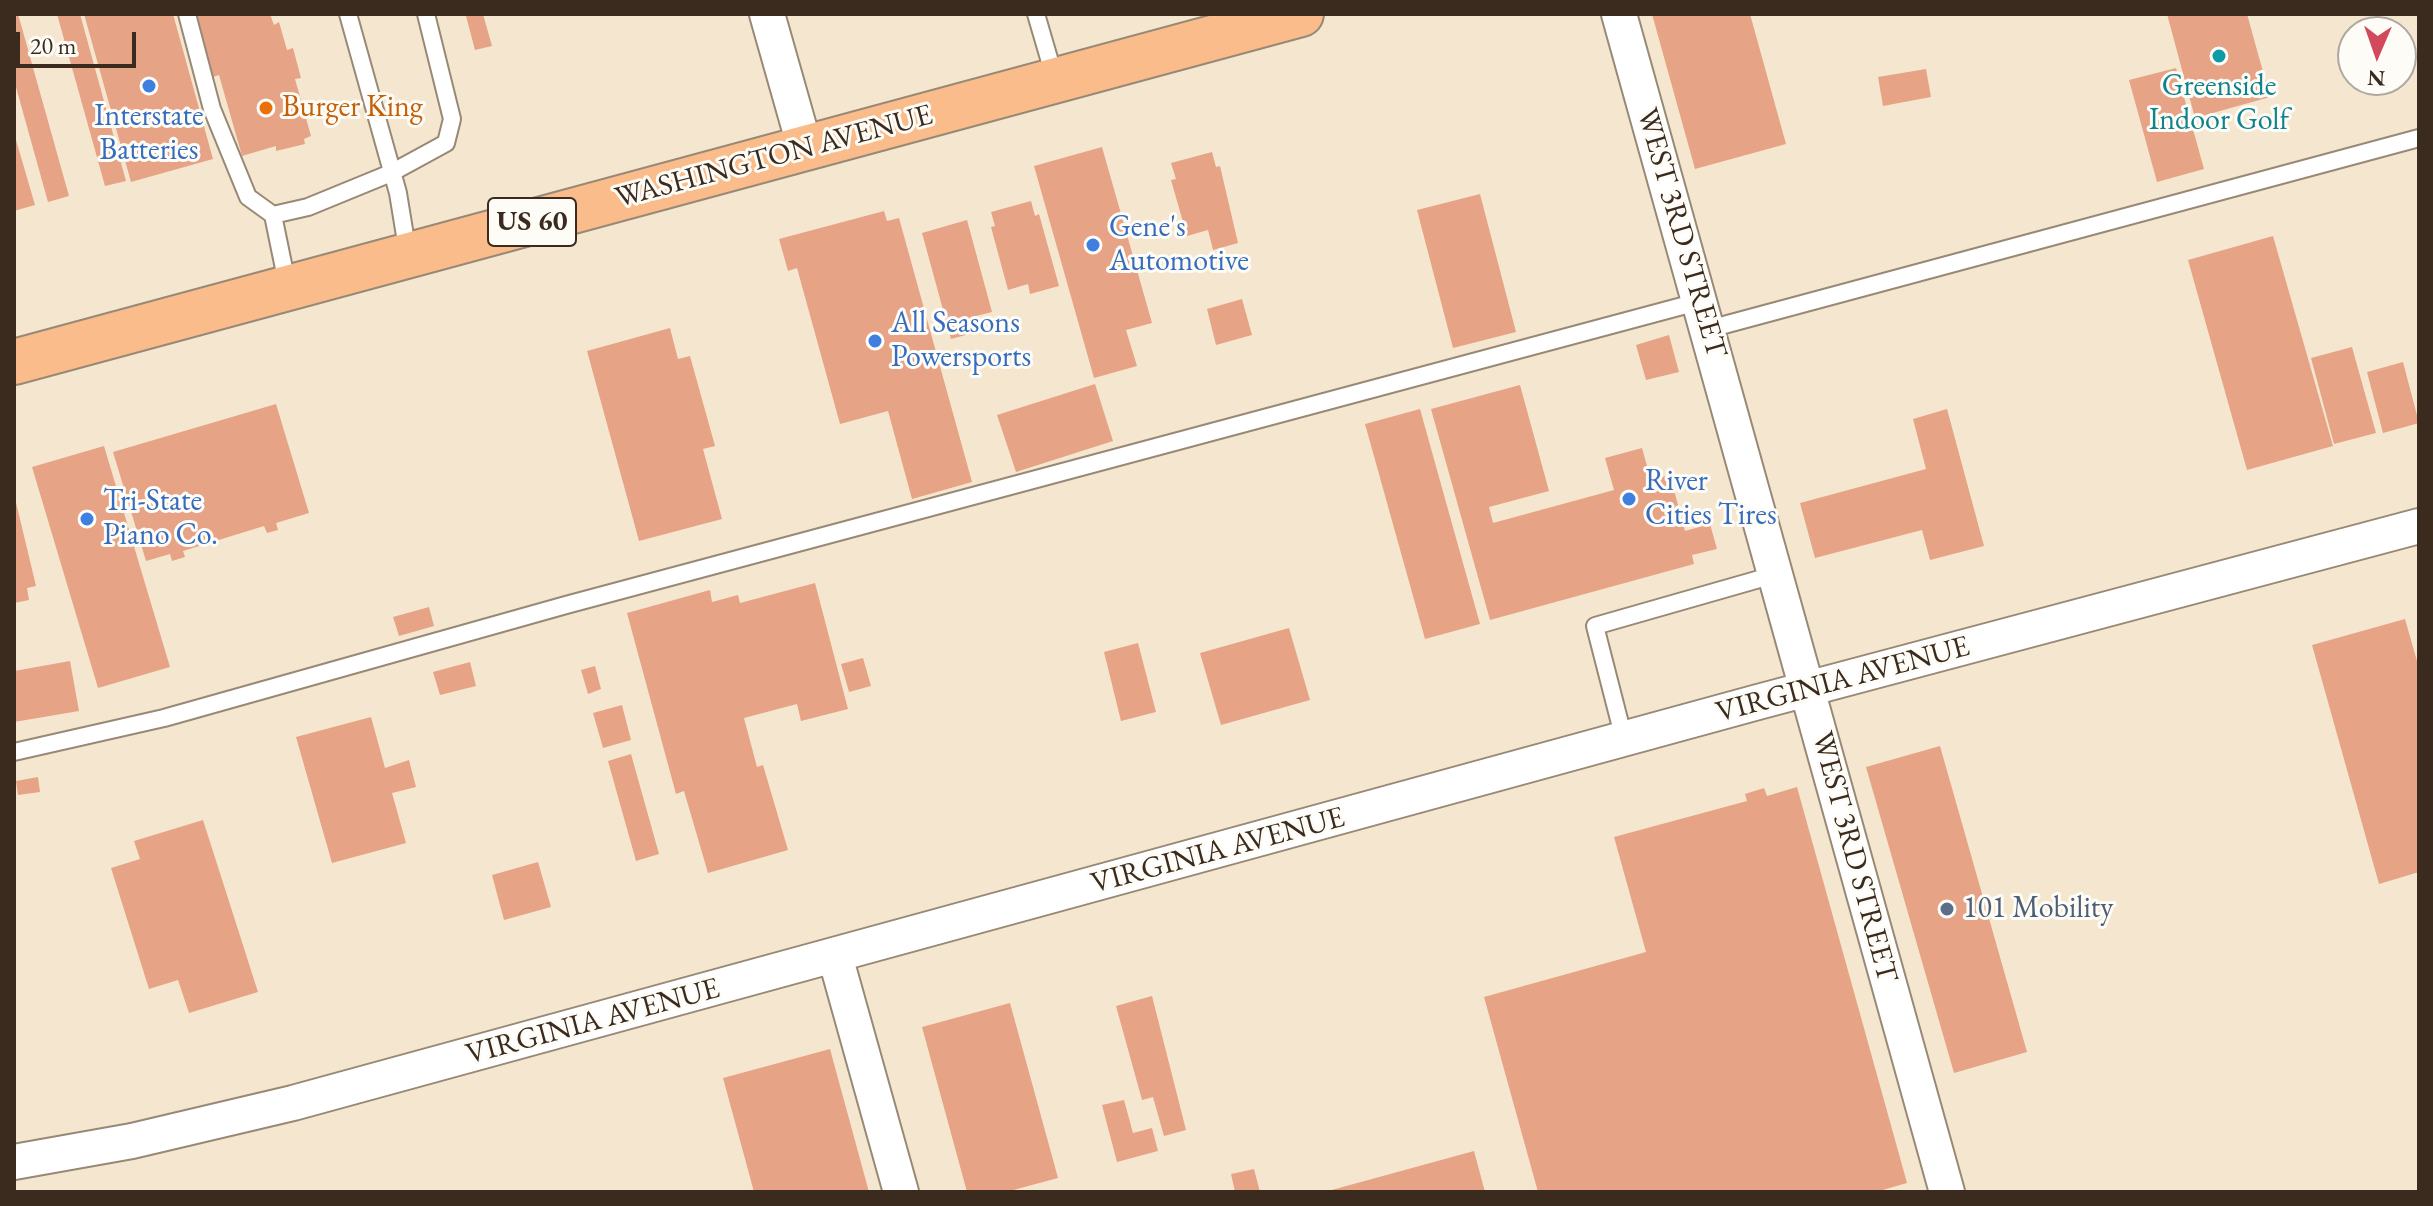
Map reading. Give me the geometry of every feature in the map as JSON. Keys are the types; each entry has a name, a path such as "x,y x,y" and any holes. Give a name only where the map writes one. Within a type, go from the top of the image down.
{"main road":[{"name":"WASHINGTON AVENUE","path":"14,362 1301,14"}],"street":[{"path":"767,14 805,148"},
{"name":"WEST 3RD STREET","path":"1619,14 1947,1192"},
{"name":"VIRGINIA AVENUE","path":"14,1162 247,1115 1624,739 2419,526"},
{"path":"835,956 901,1192"}],"lane":[{"path":"187,14 212,109 248,197 273,215 288,288"},
{"path":"348,14 391,173 409,255"},
{"path":"273,215 308,207 391,173 446,143 452,119 426,14"},
{"path":"1036,14 1055,81"},
{"path":"14,752 164,718 566,605 1705,315 2419,138"},
{"path":"1624,739 1595,626 1777,574"}],"building":[{"path":"14,14 18,14 69,196 48,202 14,80"},
{"path":"57,14 80,14 126,181 105,186"},
{"name":"Interstate Batteries","path":"84,14 173,14 213,159 131,182"},
{"name":"Burger King","path":"192,14 270,14 274,25 279,22 287,50 293,48 301,78 295,79 311,136 304,139 305,144 276,151 276,146 242,156 219,75 210,78"},
{"path":"483,14 492,46 475,50 466,16"},
{"path":"1652,14 1750,14 1786,144 1695,169"},
{"name":"Greenside Indoor Golf","path":"2167,14 2247,14 2270,97 2195,118"},
{"path":"2176,68 2204,169 2157,182 2129,80"},
{"path":"1926,69 1931,97 1883,106 1878,77"},
{"path":"14,133 35,205 14,211"},
{"name":"Gene's Automotive","path":"1102,147 1152,323 1126,330 1137,366 1094,378 1034,166"},
{"path":"1212,152 1216,167 1220,166 1238,243 1213,250 1208,230 1187,236 1171,180 1176,179 1171,163"},
{"path":"1480,194 1516,332 1453,348 1417,210"},
{"path":"1031,201 1035,216 1039,214 1059,286 1030,294 1028,284 1008,290 991,227 995,226 991,212"},
{"name":"All Seasons Powersports","path":"884,211 887,221 899,218 972,482 912,499 888,411 840,424 797,268 788,271 779,239"},
{"path":"967,220 992,312 976,316 980,331 951,339 922,233"},
{"path":"2273,236 2333,446 2247,470 2188,260"},
{"path":"1242,299 1252,335 1216,345 1207,309"},
{"path":"670,328 678,359 690,356 715,446 703,449 722,519 639,541 587,351"},
{"path":"1669,335 1679,372 1646,380 1636,345"},
{"path":"2352,347 2376,433 2334,444 2311,358"},
{"path":"2403,362 2419,423 2383,433 2367,372"},
{"path":"1095,384 1113,441 1016,472 997,415"},
{"name":"River Cities Tires","path":"1520,385 1549,491 1489,507 1493,523 1614,490 1605,458 1642,448 1651,480 1670,475 1685,531 1710,524 1717,549 1692,555 1694,564 1490,620 1431,409"},
{"path":"276,404 309,513 276,523 278,530 267,533 264,526 183,551 185,557 172,561 170,554 146,561 113,452"},
{"path":"1420,409 1480,624 1425,639 1365,424"},
{"path":"1947,409 1984,546 1930,560 1922,530 1815,558 1800,503 1926,469 1913,419"},
{"name":"Tri-State Piano Co.","path":"104,446 170,667 98,688 32,467"},
{"path":"14,494 36,586 27,588 29,600 14,603"},
{"path":"815,583 848,709 801,721 797,704 744,718 757,767 763,765 788,850 708,873 684,791 676,794 627,613 710,590 712,602 738,595 740,603"},
{"path":"429,607 434,626 399,636 393,617"},
{"path":"2405,619 2419,668 2419,872 2379,884 2312,645"},
{"path":"1289,628 1310,700 1221,725 1200,653"},
{"path":"1138,643 1156,712 1121,721 1104,652"},
{"path":"863,658 871,686 849,692 841,664"},
{"path":"70,661 79,711 14,722 14,671"},
{"path":"470,662 476,686 440,695 433,672"},
{"path":"595,666 601,689 588,694 581,670"},
{"path":"622,705 631,740 603,748 593,713"},
{"path":"371,717 385,768 409,760 416,787 392,793 406,843 332,863 296,737"},
{"name":"101 Mobility","path":"1940,746 2027,1052 1954,1073 1866,767"},
{"path":"631,754 659,854 636,861 608,761"},
{"path":"38,777 40,792 18,795 16,781"},
{"path":"1797,787 1907,1183 1876,1192 1538,1192 1484,997 1646,952 1614,837 1747,801 1745,794 1764,788 1767,796"},
{"path":"203,820 258,992 189,1013 178,980 149,989 111,868 140,859 134,841"},
{"path":"538,862 551,907 504,920 492,875"},
{"path":"1152,996 1186,1130 1164,1136 1153,1097 1142,1100 1116,1006"},
{"path":"1010,1003 1058,1178 1006,1192 967,1192 922,1027"},
{"path":"830,1049 869,1192 754,1192 723,1078"},
{"path":"1124,1100 1133,1133 1152,1128 1158,1151 1117,1162 1102,1105"},
{"path":"1474,1151 1485,1192 1328,1192 1328,1191"},
{"path":"1254,1169 1260,1192 1235,1192 1231,1174"}],"place":[{"name":"Greenside Indoor Golf","path":"2219,56"},
{"name":"Interstate Batteries","path":"149,86"},
{"name":"Burger King","path":"266,108"},
{"name":"Gene's Automotive","path":"1093,245"},
{"name":"All Seasons Powersports","path":"875,341"},
{"name":"River Cities Tires","path":"1629,499"},
{"name":"Tri-State Piano Co.","path":"87,519"},
{"name":"101 Mobility","path":"1947,909"}]}
